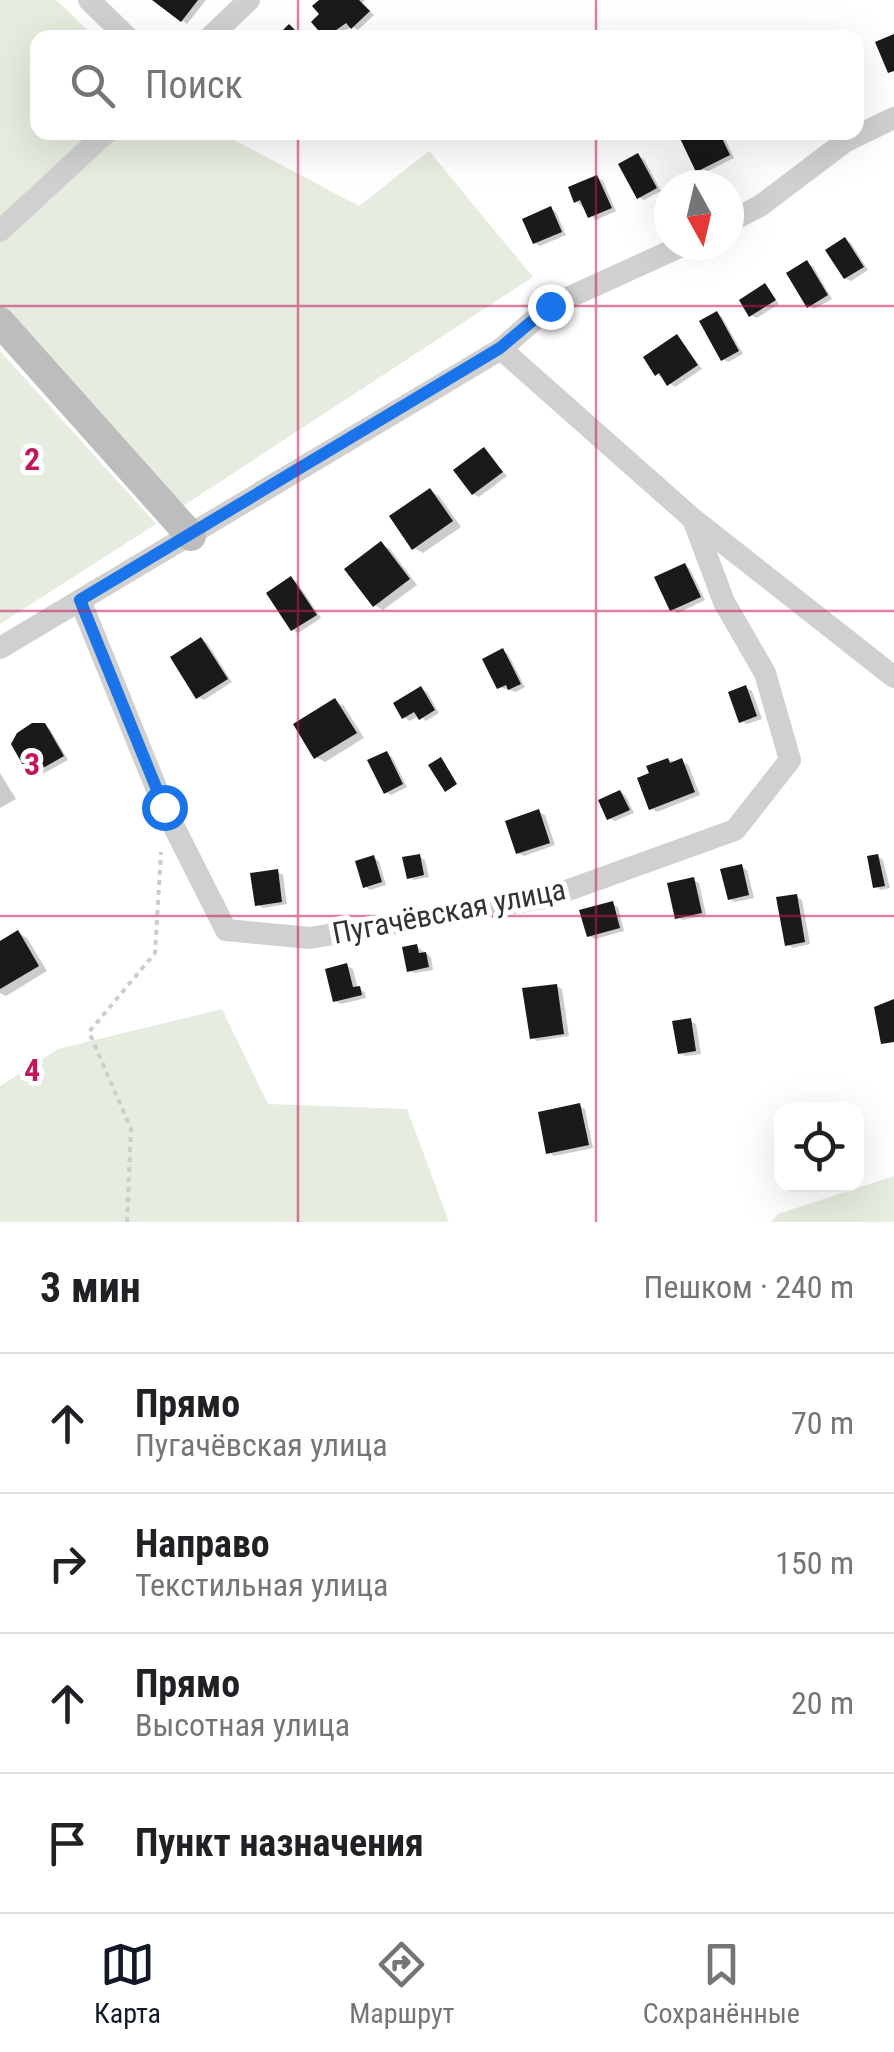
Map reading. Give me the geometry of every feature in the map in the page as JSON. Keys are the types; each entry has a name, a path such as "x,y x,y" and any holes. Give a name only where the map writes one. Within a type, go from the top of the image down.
{"street":[{"path":"89,0 120,30"},
{"path":"217,30 249,0"},
{"path":"864,132 894,118"},
{"path":"0,231 98,140"},
{"path":"744,214 848,140"},
{"path":"0,648 500,348 550,306 654,259"},
{"path":"0,322 191,536"},
{"name":"Пугачёвская улица","path":"500,348 693,520 894,677"},
{"name":"Пугачёвская улица","path":"80,600 164,807 226,930 310,938 549,897 735,830 790,760 765,672 724,602 693,520"}],"path":[{"path":"128,1222 131,1129 88,1032 154,953 164,807"}],"shaded area":[{"path":"0,0 56,0 88,30 30,30 30,140 234,140 359,206 429,151 533,277 180,508 0,308"},
{"path":"0,351 156,524 0,624"},
{"path":"222,1009 268,1104 407,1109 449,1222 0,1222 0,1086 58,1049"},
{"path":"894,1176 894,1222 771,1222 778,1214 845,1192 864,1192 864,1186"}],"building":[{"path":"152,0 198,0 181,22"},
{"path":"319,0 359,0 370,11 351,29 346,23 336,30 318,30 311,22 319,14 312,6"},
{"path":"894,34 894,71 888,73 875,42"},
{"path":"681,140 723,140 730,155 695,170"},
{"path":"638,153 654,190 637,199 618,164"},
{"path":"597,175 612,208 588,218 580,200 574,203 568,187"},
{"path":"551,206 562,232 533,244 522,219"},
{"path":"845,237 864,267 844,279 825,250"},
{"path":"807,260 828,295 807,308 786,273"},
{"path":"765,283 776,300 749,317 739,300"},
{"path":"717,311 739,351 721,361 699,321"},
{"path":"677,334 698,365 667,386 643,357"},
{"path":"484,447 503,472 472,495 453,470"},
{"path":"430,488 453,521 412,550 389,516"},
{"path":"381,541 410,579 373,607 344,569"},
{"path":"685,563 701,597 670,611 654,577"},
{"path":"291,576 317,615 291,631 266,593"},
{"path":"201,637 228,679 196,699 170,657"},
{"path":"503,648 521,684 508,690 506,685 497,689 482,659"},
{"path":"746,685 757,716 739,723 728,692"},
{"path":"421,686 435,710 419,720 414,712 402,719 393,703"},
{"path":"335,698 357,733 314,759 293,724"},
{"path":"32,723 45,723 64,756 29,776 11,744 17,733"},
{"path":"387,751 403,784 384,794 367,760"},
{"path":"441,757 457,784 445,792 428,765"},
{"path":"668,758 670,763 682,758 695,792 649,810 637,778 649,773 646,766"},
{"path":"620,790 630,810 607,820 598,800"},
{"path":"539,809 550,843 516,854 505,821"},
{"path":"420,854 424,875 407,879 402,857"},
{"path":"878,854 885,886 873,888 867,856"},
{"path":"374,855 382,882 363,888 355,861"},
{"path":"742,864 749,895 728,900 720,869"},
{"path":"278,869 282,902 255,906 250,873"},
{"path":"694,877 702,913 675,919 667,883"},
{"path":"797,894 805,942 785,946 776,897"},
{"path":"613,901 620,928 587,937 579,910"},
{"path":"18,930 39,966 0,989 0,941"},
{"path":"417,944 419,953 426,952 429,967 407,972 402,947"},
{"path":"347,963 353,987 360,986 362,995 333,1002 325,969"},
{"path":"557,984 564,1034 530,1039 522,988"},
{"path":"894,999 894,1042 881,1044 874,1007"},
{"path":"691,1018 696,1051 678,1054 672,1021"},
{"path":"580,1103 589,1145 546,1154 538,1112"}],"route":[{"path":"164,807 80,600 500,348 550,306"}]}
